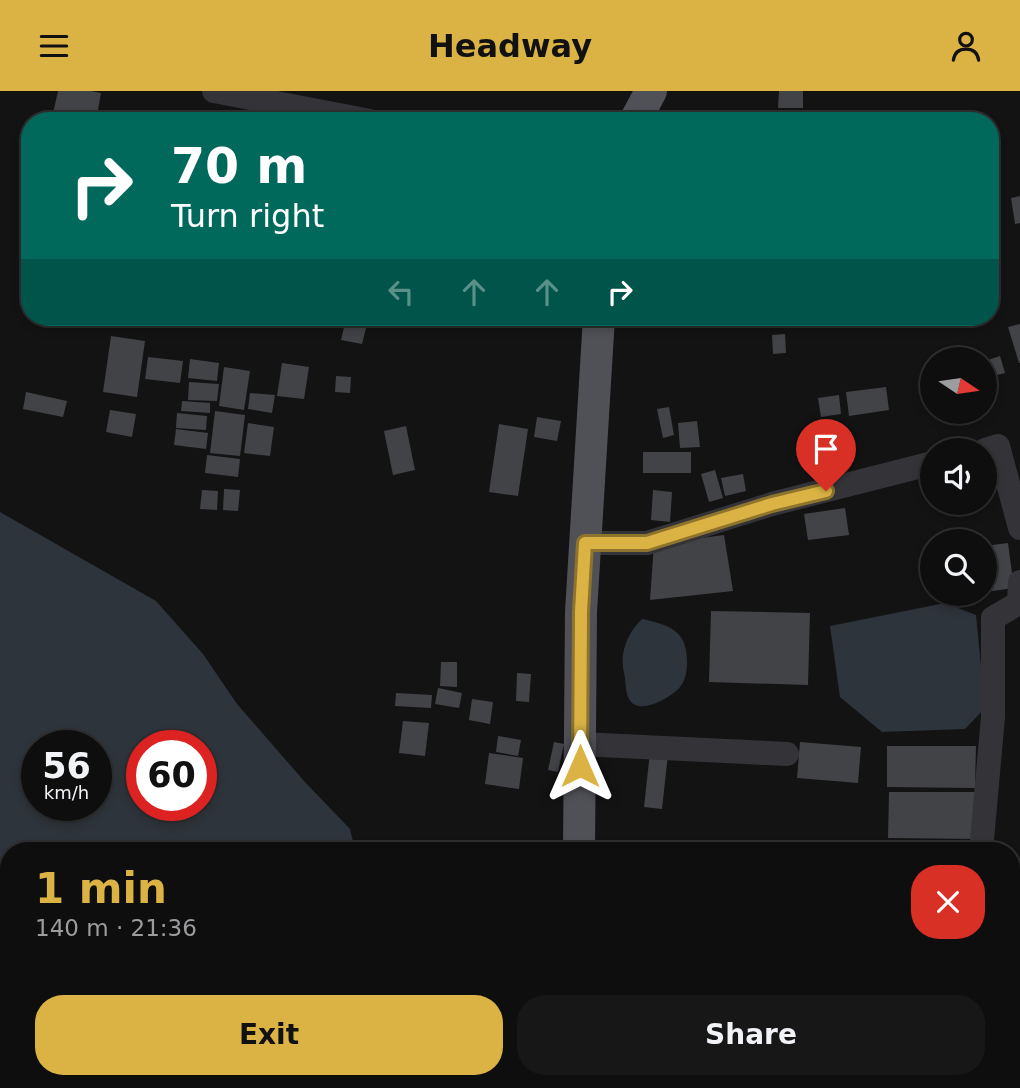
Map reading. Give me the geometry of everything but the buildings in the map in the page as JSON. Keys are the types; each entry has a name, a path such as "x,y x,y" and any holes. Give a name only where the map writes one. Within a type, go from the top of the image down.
{"main road":[{"path":"640,112 651,91"},
{"path":"579,842 581,612 598,326"},
{"path":"580,744 596,842"}],"street":[{"path":"214,91 323,112"},
{"path":"997,446 1020,528"},
{"path":"585,543 647,543 772,504 920,466"},
{"path":"982,842 993,717 993,618 1018,603 1020,582"},
{"path":"580,744 787,754"}],"shaded area":[{"path":"0,512 156,601 203,654 237,704 350,829 353,842 0,842"},
{"path":"930,606 953,606 976,615 985,708 965,729 882,732 840,697 830,626"},
{"path":"642,619 668,627 680,636 684,642 687,664 686,675 680,687 663,700 647,706 633,704 629,699 623,665 629,637"}],"route":[{"path":"580,766 581,612 585,543 647,543 772,504 826,491"}]}
